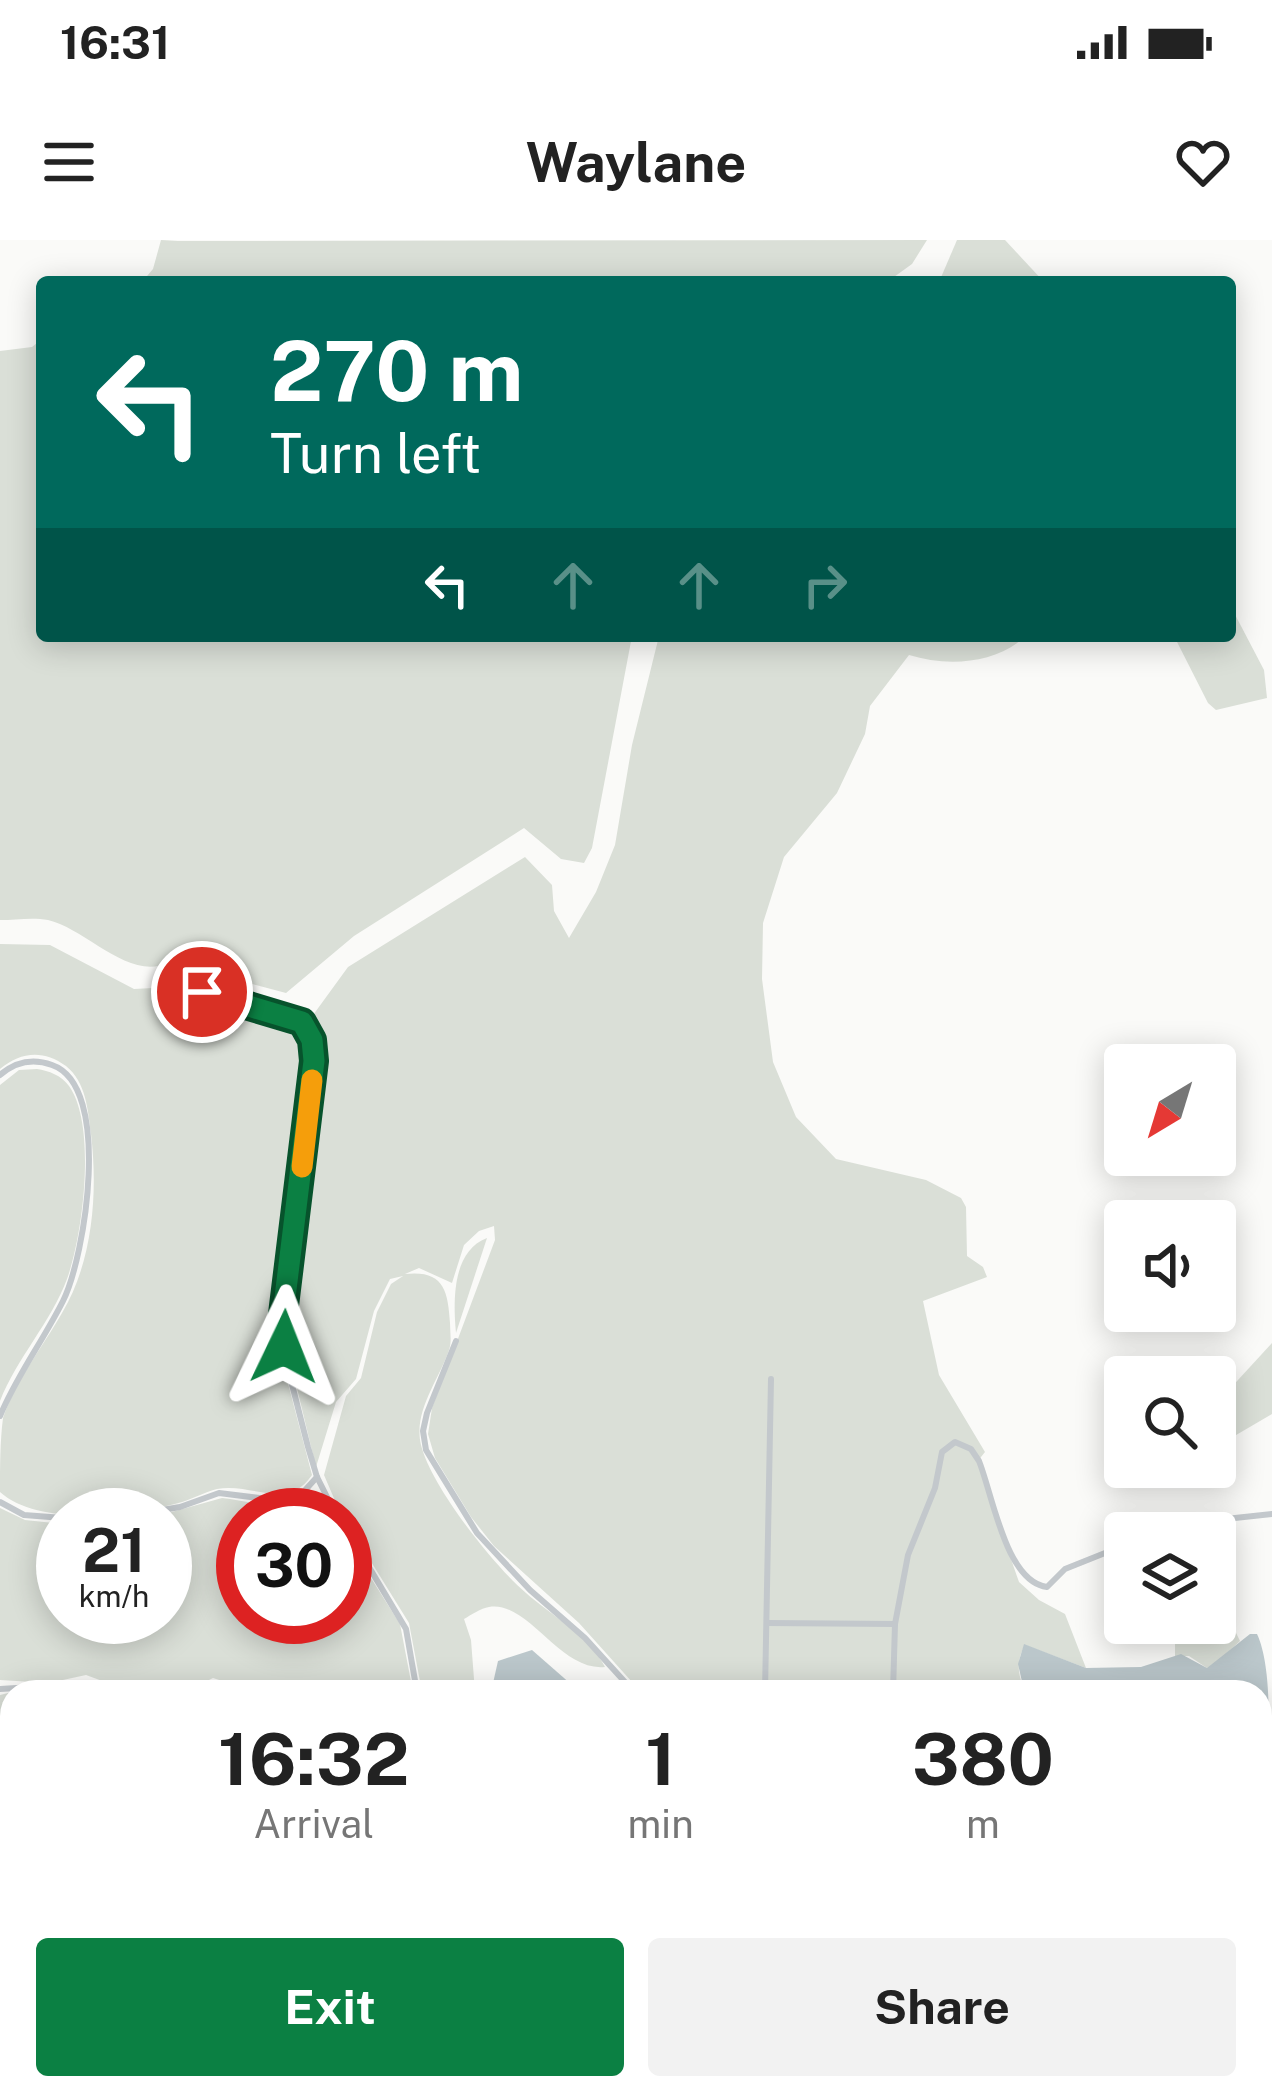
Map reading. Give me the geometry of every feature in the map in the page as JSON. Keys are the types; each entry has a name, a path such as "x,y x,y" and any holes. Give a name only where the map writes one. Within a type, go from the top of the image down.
{"street":[{"path":"202,992 302,1022 312,1040 314,1061 282,1322 288,1369 322,1488"},
{"path":"0,1075 19,1063 37,1062 59,1068 74,1082 87,1132 87,1207 75,1271 63,1301 0,1416"},
{"path":"456,1341 427,1413 426,1450 478,1533 623,1680"},
{"path":"765,1680 771,1379"},
{"path":"894,1680 896,1624 908,1556 935,1488 942,1452 955,1442 971,1449 979,1461 1012,1560 1029,1582 1047,1587 1065,1569 1104,1553"},
{"path":"307,1488 317,1477"},
{"path":"0,1502 36,1516"},
{"path":"1236,1518 1272,1514"},
{"path":"372,1572 406,1629 415,1680"},
{"path":"767,1623 896,1624"}],"shaded area":[{"path":"161,240 927,240 912,264 895,276 147,276"},
{"path":"957,240 1005,240 1038,276 942,276"},
{"path":"36,344 36,642 631,642 592,848 584,863 561,859 524,828 354,936 286,993 169,962 139,965 48,920 0,920 0,351"},
{"path":"1236,616 1264,670 1267,698 1216,710 1177,642 1236,642"},
{"path":"658,642 1018,642 970,660 909,655 870,706 865,734 837,793 784,857 763,923 762,979 773,1062 796,1117 836,1159 926,1180 961,1198 966,1207 967,1256 983,1267 987,1277 923,1301 939,1375 985,1452 977,1462 1019,1582 1065,1614 1086,1668 1025,1645 1019,1660 1021,1680 630,1680 579,1623 494,1546 435,1458 428,1434 432,1408 495,1240 494,1226 479,1231 464,1245 452,1283 419,1268 405,1274 428,1275 441,1284 449,1311 450,1347 424,1408 421,1445 437,1481 481,1545 526,1593 590,1646 605,1667 573,1659 517,1614 489,1607 464,1619 474,1680 420,1680 409,1623 372,1563 372,1488 330,1488 324,1475 346,1396 361,1378 377,1312 391,1284 403,1276 390,1279 374,1311 356,1379 336,1402 316,1467 287,1347 285,1322 319,1054 308,1022 348,967 525,857 552,885 554,911 569,938 596,892 615,845 632,745"},
{"path":"0,944 50,945 134,989 171,987 291,1022 304,1034 310,1061 278,1321 285,1372 312,1475 302,1486 216,1488 192,1498 192,1488 36,1488 36,1509 0,1492 3,1418 81,1271 94,1180 87,1106 73,1073 40,1055 24,1056 0,1069"},
{"path":"37,1069 62,1079 78,1104 85,1153 82,1209 67,1279 0,1401 0,1085 19,1070"},
{"path":"487,1238 456,1333 455,1292 461,1265 475,1245"},
{"path":"1272,1343 1272,1414 1236,1435 1236,1382"},
{"path":"216,1500 216,1644 372,1644 372,1580 400,1624 411,1680 100,1680 86,1675 63,1680 0,1680 0,1508 36,1521 36,1644 192,1644 192,1506"},
{"path":"1236,1633 1240,1641 1207,1668 1189,1656 1175,1656 1175,1644 1236,1644"},
{"path":"1250,1634 1257,1634 1267,1680 1022,1680 1018,1664 1024,1644 1086,1668 1141,1667 1181,1654 1207,1668"},
{"path":"532,1650 566,1680 494,1680 498,1661"}],"slow traffic":[{"path":"302,1167 312,1080"}],"route":[{"path":"202,992 302,1022 312,1040 302,1176 282,1322 284,1347"}]}
